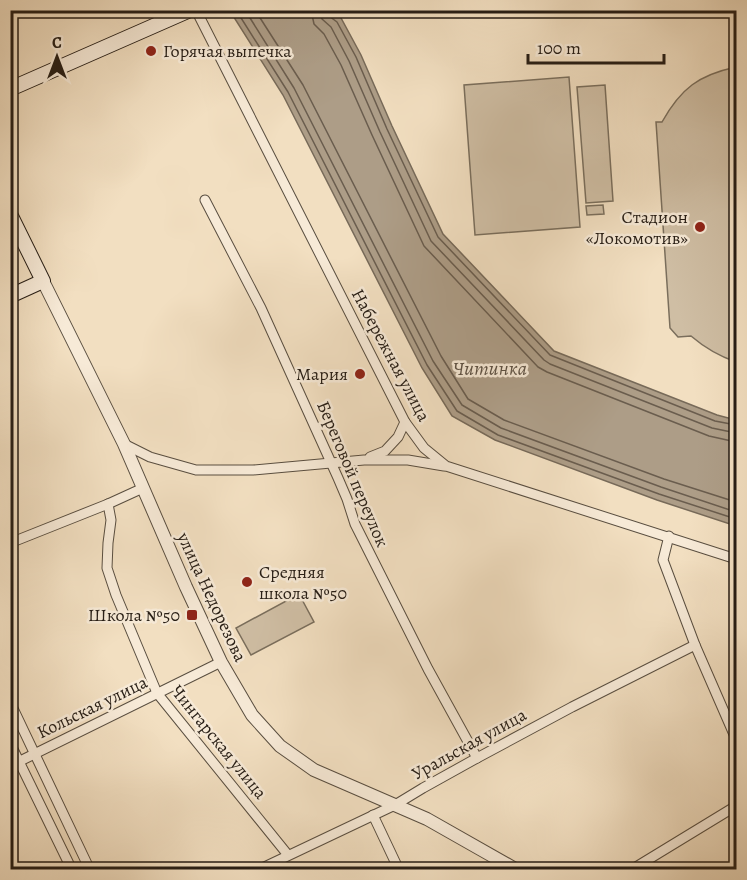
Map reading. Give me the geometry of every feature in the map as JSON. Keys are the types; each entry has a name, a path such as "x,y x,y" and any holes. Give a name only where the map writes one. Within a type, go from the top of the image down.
{"main road":[{"path":"10,89 190,10"},
{"name":"улица Недорезова","path":"10,213 43,281"},
{"path":"10,296 43,281"}],"street":[{"name":"Набережная улица","path":"196,10 405,422 424,448 447,466 736,559"},
{"name":"Береговой переулок","path":"206,200 261,308 314,423 347,499 355,524 428,669 477,758"},
{"name":"улица Недорезова","path":"43,281 124,444 221,662 252,715 280,746 314,770 436,824 517,870"},
{"path":"364,459 385,451 398,437 405,422"},
{"path":"124,444 150,457 196,470 253,470 364,459 408,460 447,466"},
{"path":"10,543 143,488"},
{"name":"Чингарская улица","path":"108,504 111,520 107,568 116,595 158,693 288,855"},
{"path":"669,536 663,560 695,645 736,739"},
{"name":"Уральская улица","path":"258,870 279,865 288,855 395,805 572,707 695,645"},
{"name":"Кольская улица","path":"10,766 221,662"},
{"path":"10,702 90,870"},
{"path":"10,743 72,870"},
{"path":"631,870 736,806"},
{"path":"373,815 399,870"}],"shaded area":[{"name":"Стадион «Локомотив»","path":"736,67 736,362 712,351 691,336 678,337 670,328 656,122 662,122 676,100 692,85 712,74"},
{"path":"569,77 580,227 475,235 464,85"},
{"path":"605,85 613,201 586,203 577,87"},
{"path":"603,205 604,214 587,215 586,206"},
{"path":"299,594 314,622 251,655 236,628"}],"water":[{"name":"Читинка","path":"230,11 331,11 341,18 361,55 443,234 554,351 717,415 736,420 736,526 657,500 495,440 452,416 422,368 283,95"}],"place":[{"name":"Горячая выпечка","path":"151,51"},
{"name":"Стадион «Локомотив»","path":"700,227"},
{"name":"Мария","path":"360,374"},
{"name":"Средняя школа №50","path":"247,582"},
{"name":"Школа №50","path":"192,615"}]}
